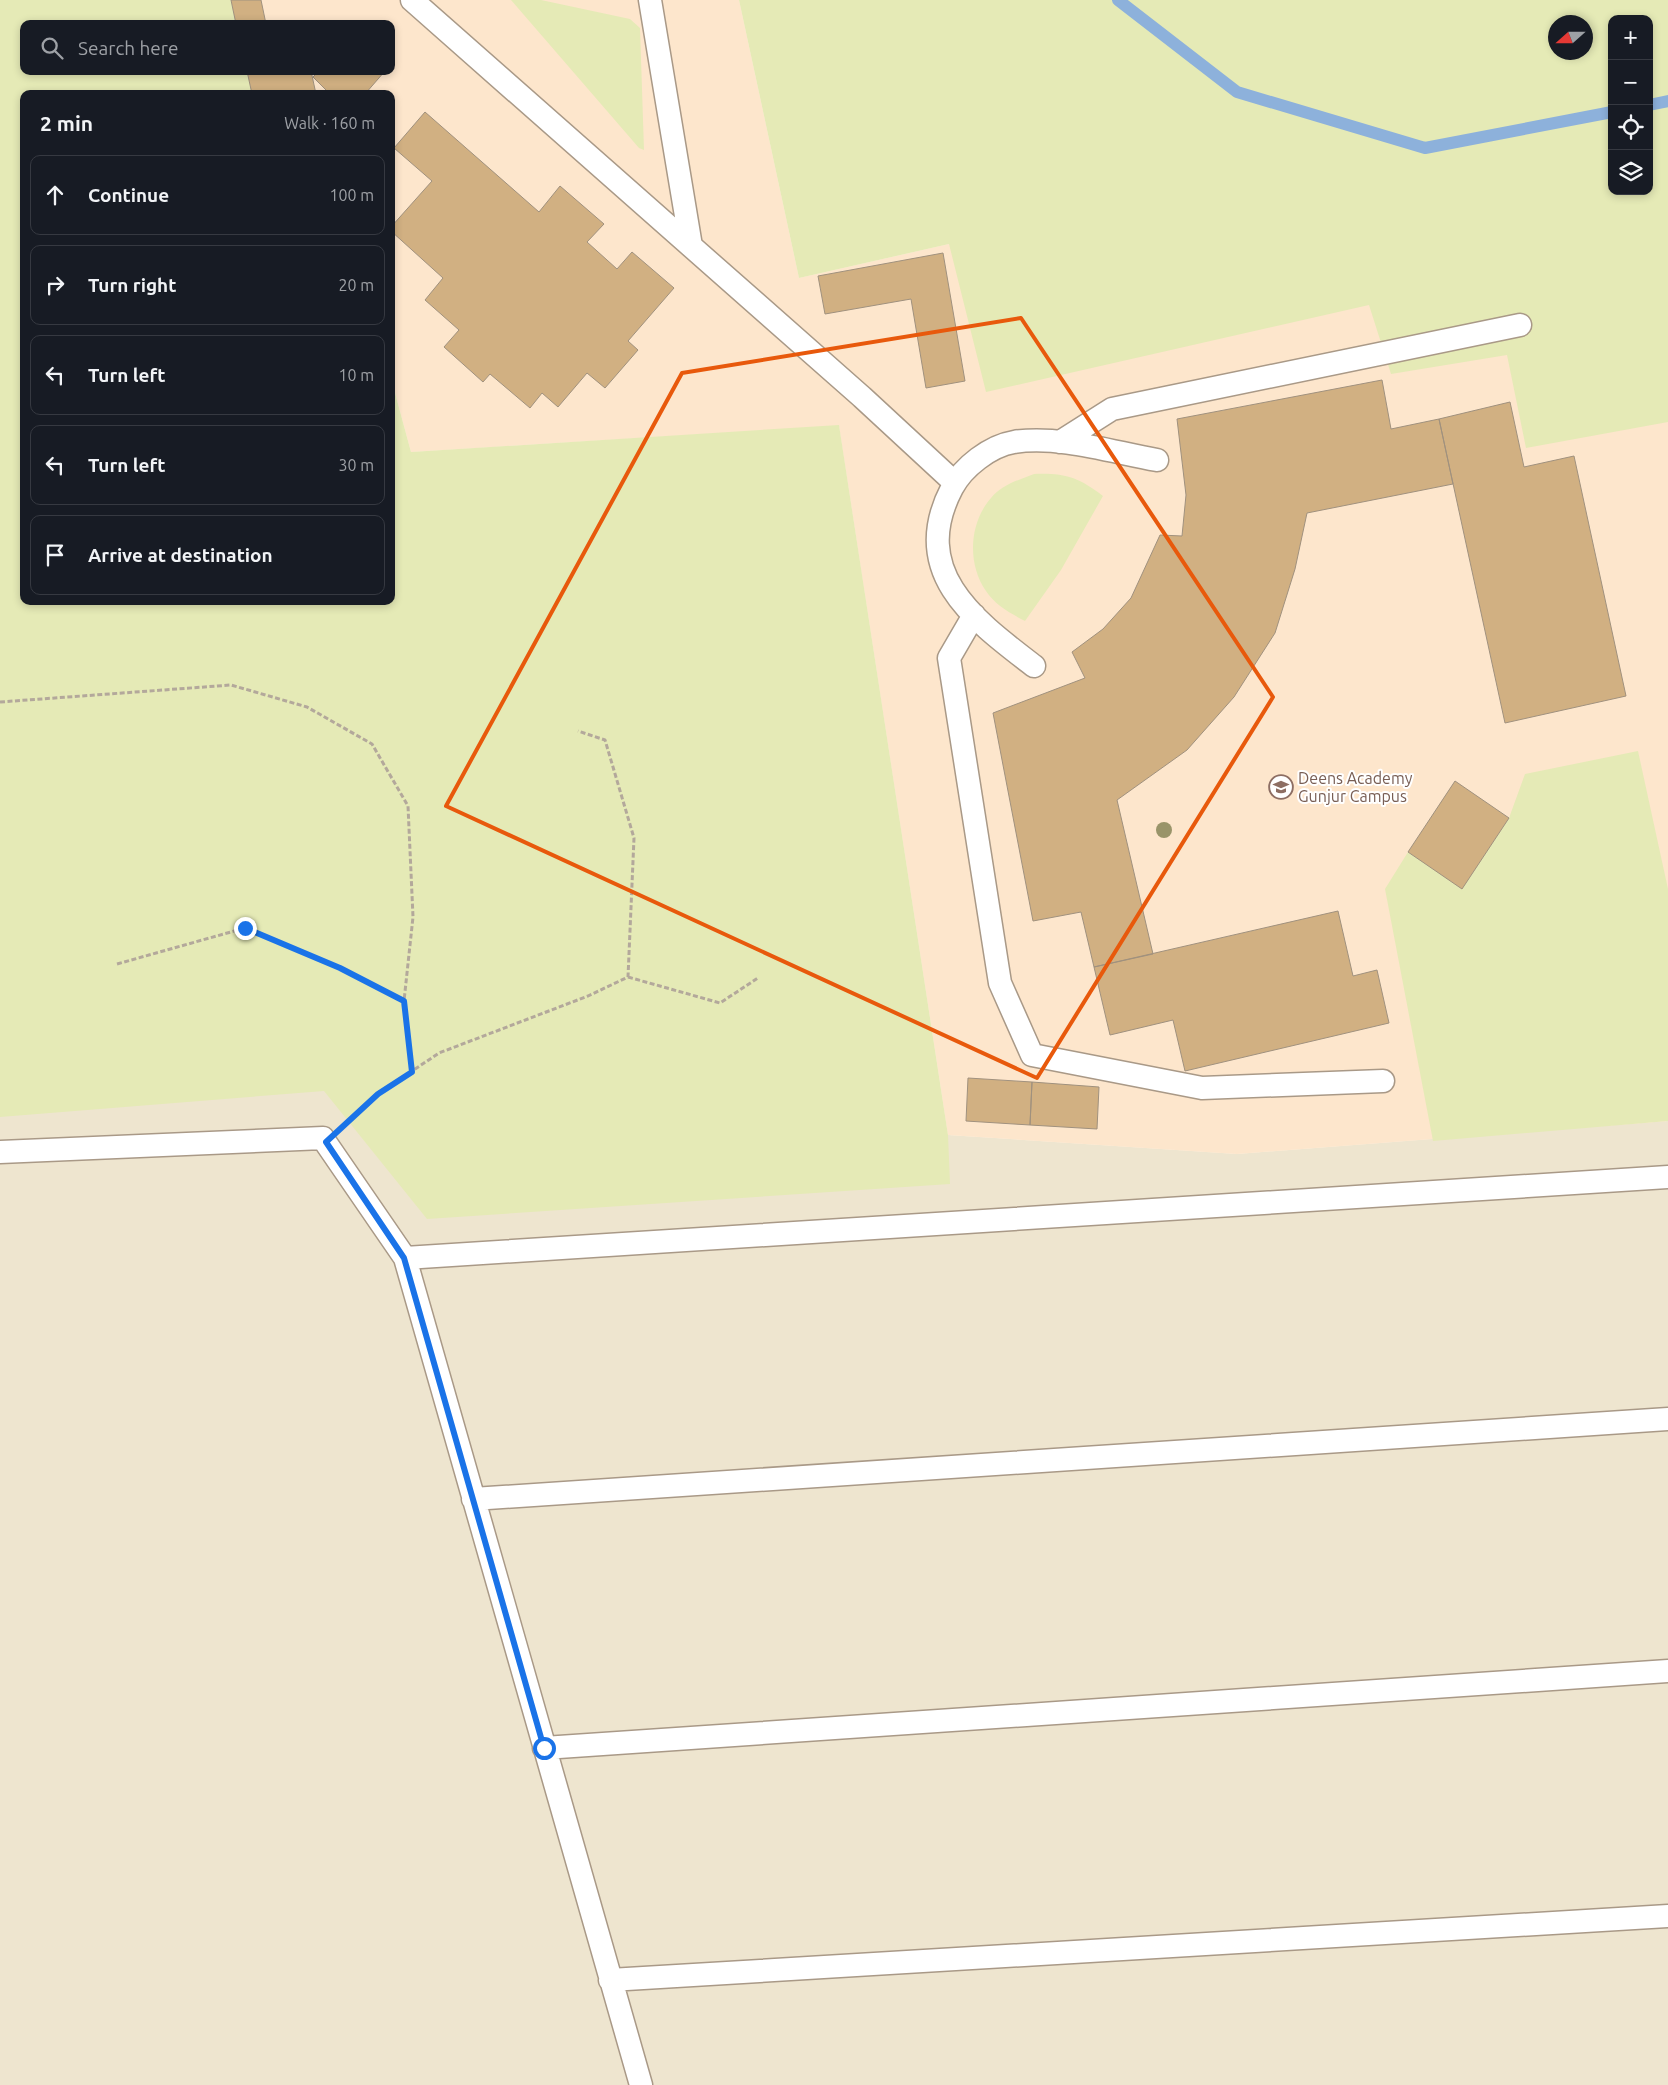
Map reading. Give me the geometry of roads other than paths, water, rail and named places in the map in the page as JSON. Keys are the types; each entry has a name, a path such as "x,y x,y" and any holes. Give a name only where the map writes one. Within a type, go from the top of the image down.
{"lane":[{"path":"412,0 862,397 955,483"},
{"path":"650,0 691,246"},
{"path":"1060,442 1112,409 1520,325"},
{"path":"1034,666 960,602 943,573 937,540 942,506 959,476 983,455 1012,442 1044,439 1157,460"},
{"path":"974,615 949,658 1000,983 1032,1054 1202,1088 1383,1081"},
{"path":"0,1152 323,1138 326,1142 404,1258 641,2085"},
{"path":"404,1258 1668,1177"},
{"path":"473,1499 1668,1419"},
{"path":"544,1748 1668,1671"},
{"path":"610,1980 1668,1916"}],"waterway":[{"path":"1118,0 1237,92 1425,148 1608,113"},
{"path":"1653,104 1668,101"}],"place":[{"name":"Deens Academy Gunjur Campus","path":"1281,787"}]}
